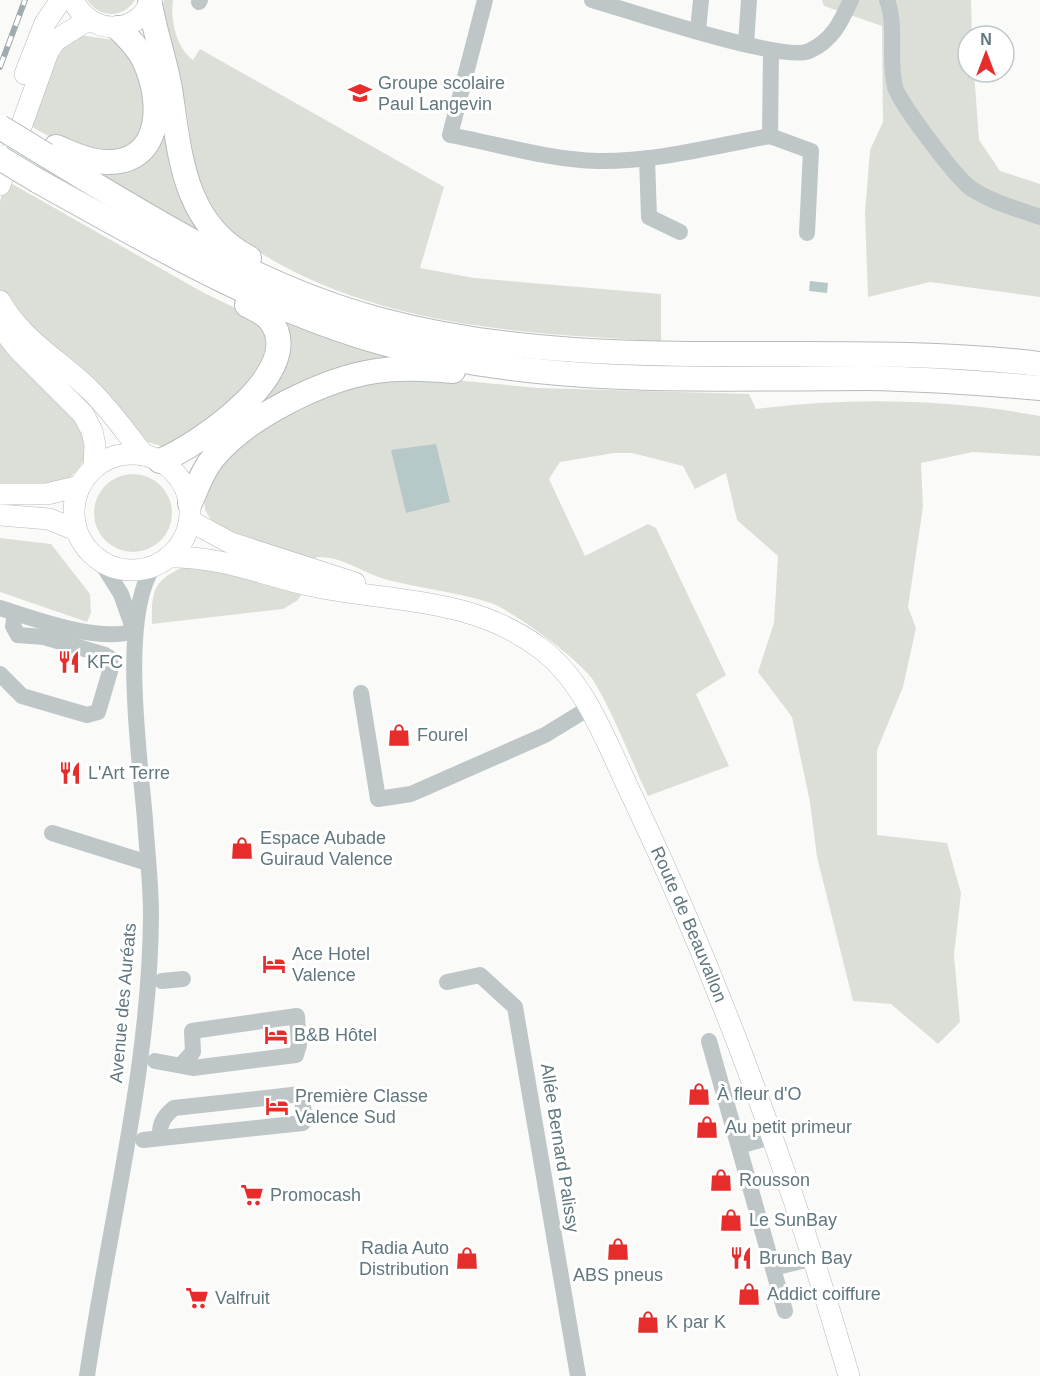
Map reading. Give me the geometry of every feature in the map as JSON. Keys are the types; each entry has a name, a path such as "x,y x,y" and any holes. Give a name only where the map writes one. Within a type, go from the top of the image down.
{"highway":[{"path":"150,2 165,62 183,173 202,217 212,230 236,251 379,320"},
{"path":"48,150 106,162 131,157 151,138 156,126 156,111 146,63 134,44 118,27"},
{"path":"0,126 48,150 229,262 316,299 379,320 475,340 557,350 654,354 921,355 1040,364"},
{"path":"0,158 117,225 240,291 306,318 384,343 453,358 632,378"},
{"path":"117,225 265,315 272,322 277,340 273,365 255,392 198,442 182,452 152,458"},
{"path":"190,512 206,468 237,434 309,392 356,375 376,371 428,369 536,380 869,378 1040,388"}],"main road":[{"path":"0,145 36,43 45,23 61,0"},
{"path":"73,0 88,20 97,25 118,27 137,20 150,2"},
{"path":"0,185 48,52 56,40 88,20"},
{"path":"0,301 16,323 37,344 90,390 152,458 179,479 190,512 186,535 162,562"},
{"path":"0,326 18,349 83,414 92,430 95,445 94,468"},
{"path":"152,458 118,456 94,468 80,486 73,515 76,530 90,553 101,562 127,570 162,562 220,560 309,585 387,595"},
{"path":"0,494 47,494 80,486"},
{"path":"190,512 231,543 314,568 387,595"},
{"path":"0,515 49,519 76,530"},
{"name":"Route de Beauvallon","path":"387,595 454,608 507,628 541,649 560,666 589,708 655,844 710,967 774,1136 849,1376"}],"street":[{"path":"485,0 450,135 597,161 647,158 770,135 811,151 807,233"},
{"path":"592,0 771,51 807,52 837,30 851,0"},
{"path":"698,30 701,0"},
{"path":"746,44 749,0"},
{"path":"887,0 892,69 896,90 905,107 955,173 971,189 1002,204 1040,217"},
{"path":"770,135 771,51"},
{"path":"647,158 649,217 680,232"},
{"name":"Avenue des Auréats","path":"101,562 121,594 134,631"},
{"name":"Avenue des Auréats","path":"87,1376 140,1058 151,914 137,720 134,631 140,593 162,562"},
{"path":"7,610 100,633 120,636 134,631"},
{"path":"0,675 22,696 87,715 98,712 111,668 110,658 105,654 44,637 18,635 7,610"},
{"path":"361,693 378,799 411,794 544,735 589,708"},
{"path":"52,833 148,863"},
{"name":"Allée Bernard Palissy","path":"447,982 480,975 515,1007 578,1376"},
{"path":"162,981 183,979"},
{"path":"155,1061 192,1068 296,1055 299,1044 297,1016 192,1031 193,1052 180,1065"},
{"path":"709,1041 785,1311"},
{"path":"142,1140 303,1123 301,1094 174,1108 166,1115 160,1126 160,1138"},
{"path":"739,1146 774,1136"},
{"path":"773,1269 814,1258"}],"shaded area":[{"path":"87,0 135,0 124,11 111,14 98,10"},
{"path":"164,0 173,0 172,16 175,32 182,48 193,60 200,49 444,187 420,268 474,278 661,294 661,341 516,331 421,315 375,303 329,287 264,255 226,225 205,193 193,153 181,85 165,36 162,12"},
{"path":"822,0 971,0 972,24 956,24 956,84 975,84 979,140 1000,171 1040,184 1040,297 930,282 868,297 865,213 870,150 883,122 882,26 824,6"},
{"path":"80,35 114,40 133,56 149,106 136,143 115,154 52,138 27,124 60,48"},
{"path":"163,136 170,138 200,230 198,235 104,178 106,173 147,158"},
{"path":"7,181 204,293 254,317 264,327 269,353 249,385 200,429 168,448 144,441 31,334 0,291 0,201"},
{"path":"810,281 828,283 827,293 809,291"},
{"path":"283,320 399,355 270,405 261,397 282,336"},
{"path":"0,334 48,386 81,430 87,448 84,460 63,484 0,486"},
{"path":"422,377 538,388 749,394 756,409 862,401 934,403 1040,416 1040,456 973,452 921,463 923,507 908,607 916,628 903,687 877,750 877,835 947,843 961,893 954,955 960,1022 938,1044 891,1004 853,1001 817,857 810,802 792,717 758,672 774,623 778,556 737,520 726,473 695,489 683,466 632,453 614,453 560,462 549,479 585,556 648,524 656,528 726,675 696,694 729,766 648,796 593,680 561,649 514,616 491,603 388,580 330,558 310,559 222,528 211,520 205,510 204,495 228,451 261,430 351,385"},
{"path":"436,444 450,502 406,513 391,450"},
{"path":"133,474 148,477 161,485 169,498 172,513 169,528 161,541 148,549 133,552 118,549 105,541 97,528 94,513 97,498 105,485 118,477"},
{"path":"0,538 51,544 90,594 91,613 87,622 0,592"},
{"path":"189,565 304,590 298,600 283,609 152,624 152,602 157,586 168,575"}],"railway":[{"path":"0,67 25,0"}],"place":[{"name":"Groupe scolaire Paul Langevin","path":"360,93"},
{"name":"KFC","path":"69,662"},
{"name":"Fourel","path":"399,735"},
{"name":"L'Art Terre","path":"70,773"},
{"name":"Espace Aubade Guiraud Valence","path":"242,848"},
{"name":"Ace Hotel Valence","path":"274,964"},
{"name":"B&B Hôtel","path":"276,1035"},
{"name":"À fleur d'O","path":"699,1094"},
{"name":"Première Classe Valence Sud","path":"277,1106"},
{"name":"Au petit primeur","path":"707,1127"},
{"name":"Rousson","path":"721,1180"},
{"name":"Promocash","path":"252,1195"},
{"name":"Le SunBay","path":"731,1220"},
{"name":"ABS pneus","path":"618,1249"},
{"name":"Radia Auto Distribution","path":"467,1258"},
{"name":"Brunch Bay","path":"741,1258"},
{"name":"Addict coiffure","path":"749,1294"},
{"name":"Valfruit","path":"197,1298"},
{"name":"K par K","path":"648,1322"}]}
